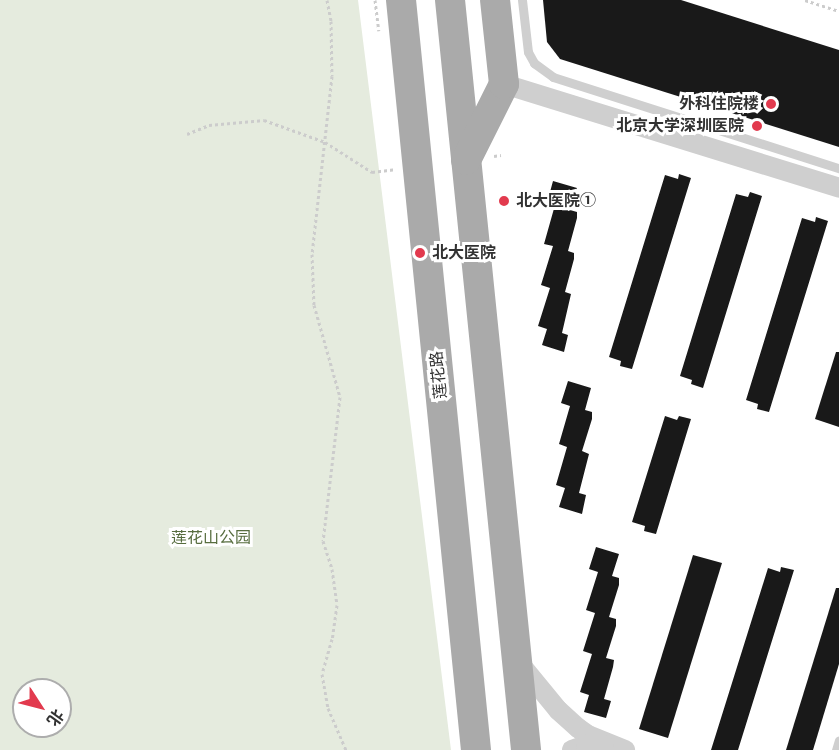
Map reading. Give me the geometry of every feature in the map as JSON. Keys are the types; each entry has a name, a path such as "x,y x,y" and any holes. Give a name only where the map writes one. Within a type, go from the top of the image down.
{"main road":[{"name":"莲花路","path":"401,0 476,750"},
{"path":"450,0 526,750"},
{"path":"466,160 504,84 495,0"}],"street":[{"path":"504,84 839,188"},
{"path":"516,659 568,720 588,735 618,748"},
{"path":"572,750 586,745 618,748"}],"lane":[{"path":"522,0 528,52 534,63 553,77 839,168"},
{"path":"836,750 839,740"}],"path":[{"path":"327,0 331,21 332,76 312,254 314,305 340,397 323,541 332,570 337,605 332,639 322,674 328,708 346,750"},
{"path":"805,0 839,11"},
{"path":"187,134 209,125 264,120 325,142 372,172 418,166"},
{"path":"466,160 501,155"}],"green space":[{"name":"莲花山公园","path":"0,0 358,0 451,750 0,750"}],"building":[{"name":"北京大学深圳医院","path":"543,0 681,0 839,50 839,147 560,59 547,42"},
{"path":"679,174 691,178 632,369 620,366 621,361 609,357 665,175 678,179"},
{"path":"553,181 577,188 570,210 577,212 577,218 568,251 574,253 574,259 565,292 571,294 562,333 568,335 564,352 542,345 547,329 538,326 550,288 541,285 553,246 544,244 555,205 547,203"},
{"path":"750,192 762,196 703,388 691,384 692,380 680,376 736,194 748,197"},
{"path":"816,217 828,221 769,412 757,409 758,404 746,400 802,218 815,222"},
{"path":"836,352 839,352 839,427 815,419"},
{"path":"568,381 591,388 585,410 592,412 592,419 582,451 589,454 579,493 586,495 582,514 559,507 565,488 556,485 567,447 559,444 570,406 561,403"},
{"path":"665,416 677,420 679,416 691,419 656,534 644,531 645,526 632,522"},
{"path":"596,547 619,554 612,576 619,578 619,585 609,617 616,619 616,626 606,658 614,660 604,699 611,701 606,718 584,712 589,695 580,692 592,654 583,651 595,613 586,610 598,572 589,569"},
{"path":"693,555 722,563 668,738 639,729"},
{"path":"781,567 794,570 738,750 711,750 768,568 780,572"},
{"path":"836,588 839,588 839,664 813,750 786,750"}],"place":[{"name":"外科住院楼","path":"771,104"},
{"name":"北京大学深圳医院","path":"757,126"},
{"name":"北大医院①","path":"504,201"},
{"name":"北大医院","path":"420,253"}]}
